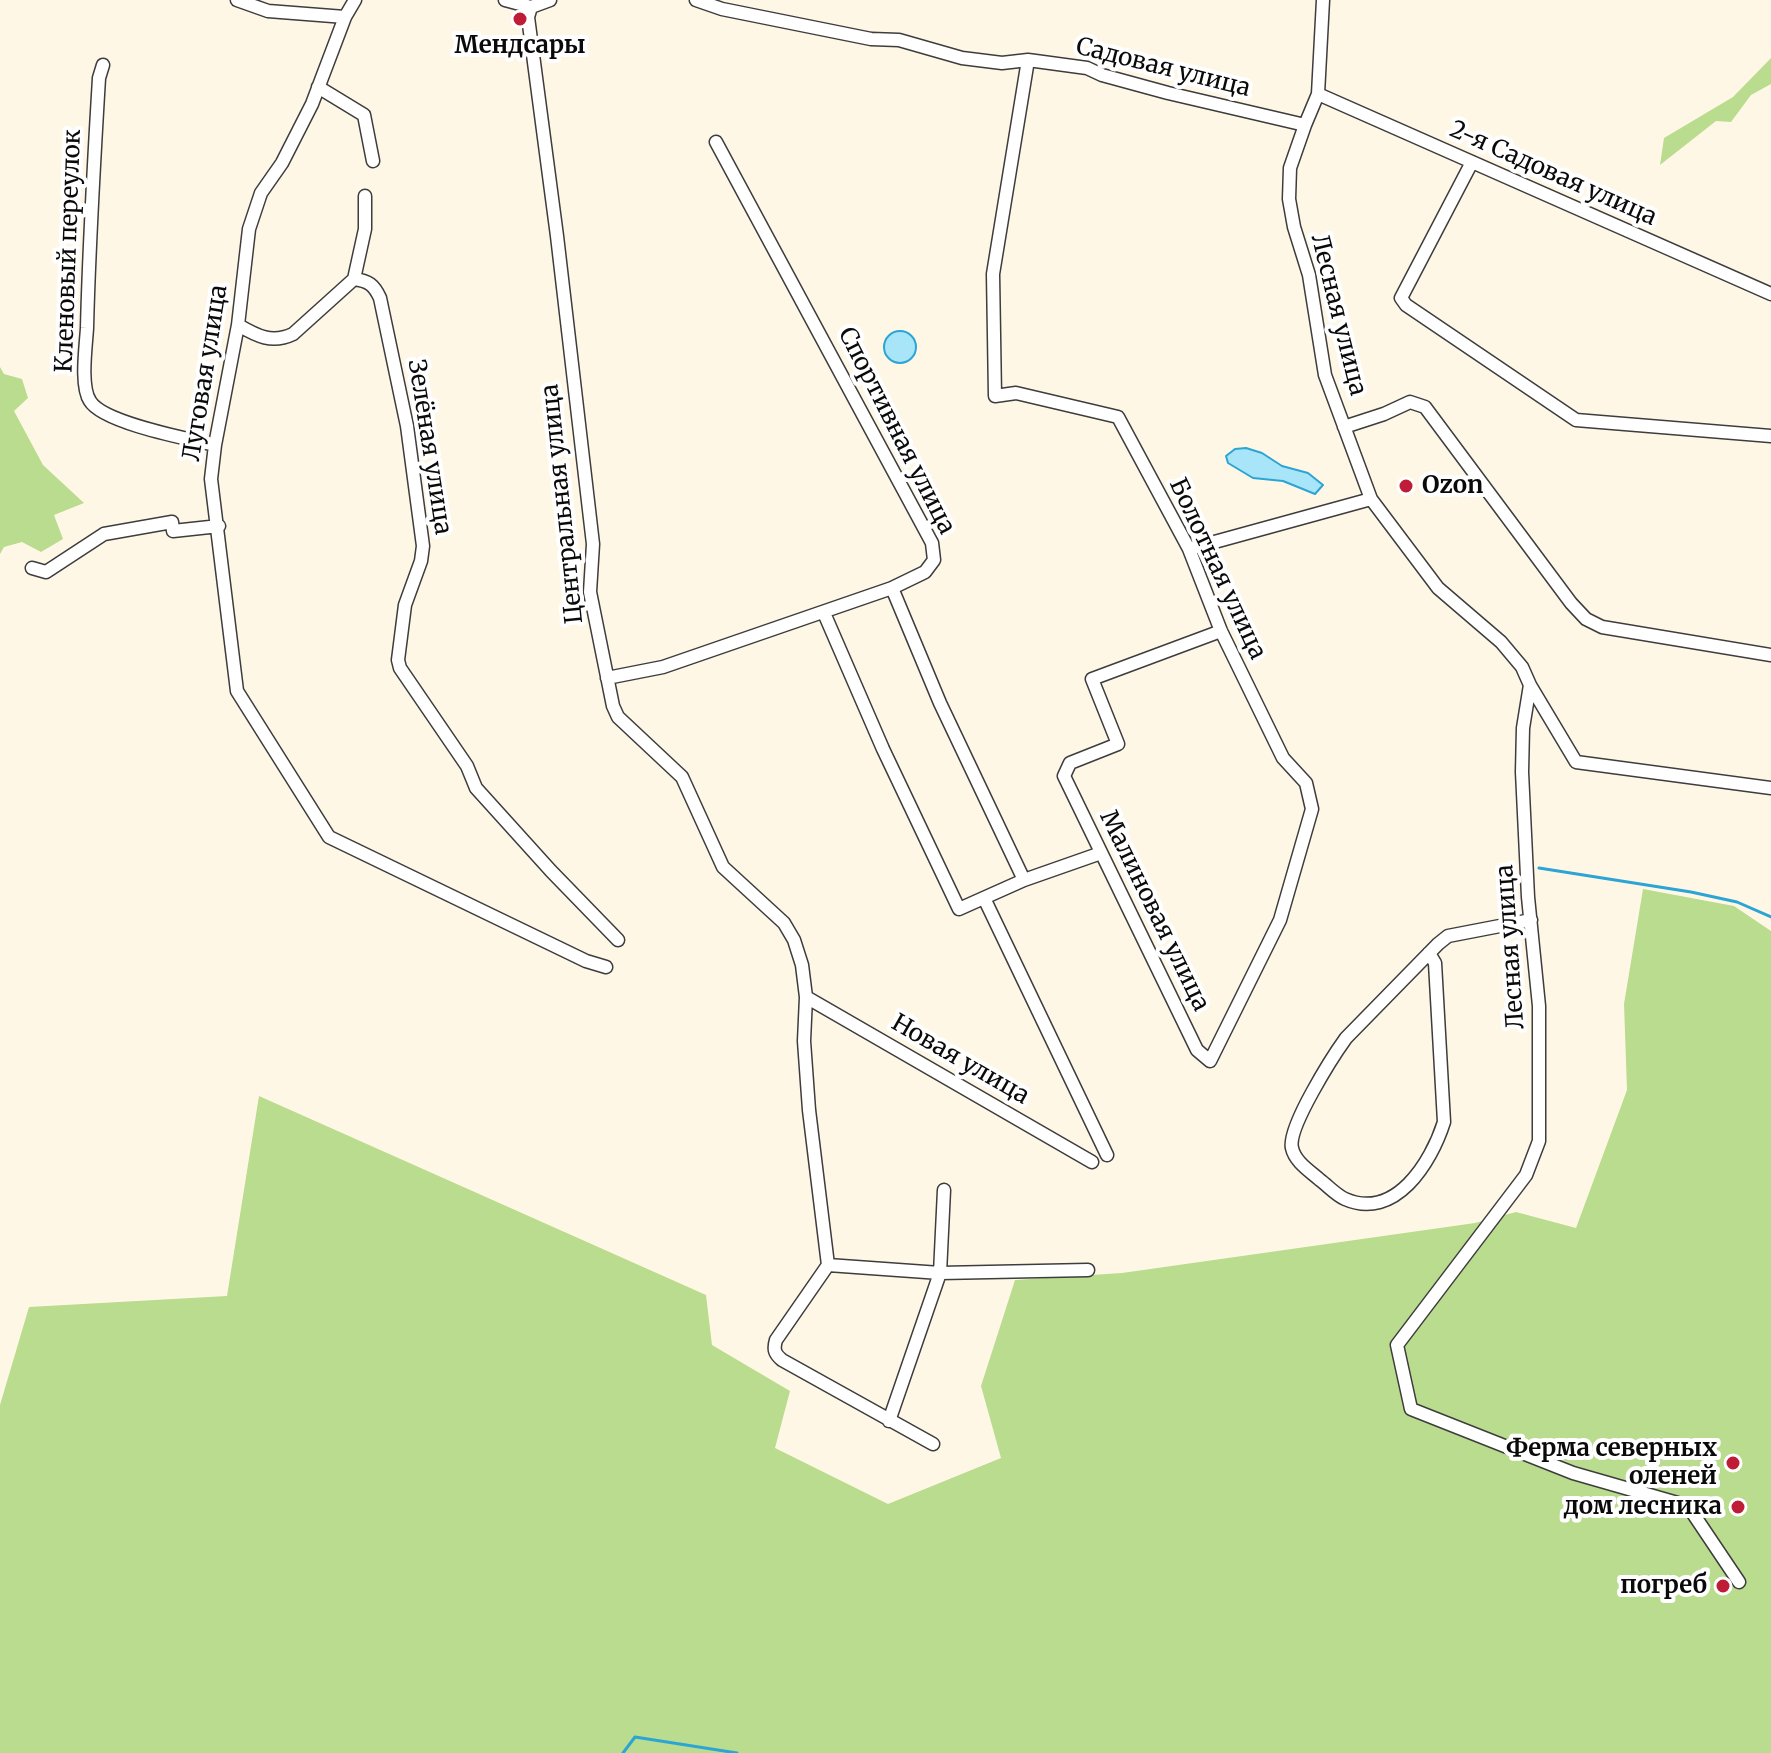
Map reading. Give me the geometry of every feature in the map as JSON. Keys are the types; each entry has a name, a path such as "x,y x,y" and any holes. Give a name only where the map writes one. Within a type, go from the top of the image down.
{"street":[{"path":"237,0 268,11 345,17"},
{"name":"Луговая улица","path":"355,0 291,146 261,193 249,229 238,325 211,479 237,691 329,837 586,961 606,967"},
{"path":"505,0 529,12 550,0"},
{"name":"Садовая улица","path":"696,0 722,9 871,39 899,40 962,58 1002,63 1028,60 1087,68 1168,93 1305,125"},
{"path":"1305,125 1318,94 1323,0"},
{"name":"Центральная улица","path":"529,12 593,544 590,592 609,696 618,717 682,777 723,867 784,923 794,940 802,965 806,997"},
{"name":"Болотная улица","path":"1028,60 993,274 995,396 1016,393 1118,417 1189,549 1221,631 1283,758 1306,783 1312,809"},
{"name":"Кленовый переулок","path":"103,65 99,78 88,285 85,384 89,401 120,420 215,445"},
{"path":"318,87 364,115 373,161"},
{"name":"2-я Садовая улица","path":"1318,94 1771,294"},
{"name":"Лесная улица","path":"1305,125 1290,168 1289,199 1309,275 1325,375 1371,499 1438,588 1501,642 1522,667 1530,685 1523,728 1522,772 1539,1006 1539,1141 1526,1175 1397,1345 1411,1409 1573,1473 1688,1506 1739,1582"},
{"name":"Спортивная улица","path":"607,678 663,667 892,588 925,572 935,554 932,543 716,142"},
{"path":"1472,162 1401,298 1406,305 1576,420 1771,436"},
{"path":"238,325 267,339 282,339 293,334 354,279 365,229 365,196"},
{"name":"Зелёная улица","path":"354,279 375,286 380,298 407,426 422,533 421,561 405,605 398,660 400,668 467,766 476,788 618,940"},
{"path":"1344,427 1410,402 1425,407 1586,619 1602,627 1771,655"},
{"path":"1189,549 1371,499"},
{"path":"32,568 46,572 104,534 172,522 173,531 219,526"},
{"path":"892,588 940,703 1024,880"},
{"path":"824,613 883,749 959,909 1024,880 1101,853"},
{"name":"Малиновая улица","path":"1221,631 1092,679 1118,744 1070,763 1064,776 1197,1050 1210,1061 1280,920 1312,809"},
{"path":"1530,685 1576,762 1771,788"},
{"path":"984,898 1107,1155"},
{"path":"1429,953 1435,963 1444,1122 1439,1138 1400,1194 1360,1204 1342,1198 1299,1161 1292,1148 1292,1134 1340,1047 1429,953 1448,936 1531,920"},
{"path":"806,997 804,1041 809,1110 828,1265 773,1348 776,1355 933,1444"},
{"name":"Новая улица","path":"806,997 1092,1162"},
{"path":"889,1421 940,1273 944,1190"},
{"path":"828,1265 940,1273 1088,1270"}],"green space":[{"path":"1771,58 1771,84 1751,95 1731,122 1716,121 1660,165 1664,138 1733,97"},
{"path":"0,367 4,374 22,379 28,398 14,411 43,465 84,503 54,515 63,539 41,552 22,542 4,547 0,554"},
{"path":"1643,889 1734,906 1771,931 1771,1753 0,1753 0,1405 29,1307 227,1296 259,1096 706,1295 712,1345 790,1391 775,1448 888,1504 1001,1458 981,1386 1015,1280 1122,1273 1475,1223 1516,1212 1576,1228 1627,1090 1624,1004"}],"water":[{"path":"900,331 911,336 916,347 911,358 900,363 889,358 884,347 889,336"},
{"path":"1246,448 1262,453 1282,466 1308,473 1323,485 1315,494 1283,481 1253,478 1228,463 1226,456 1235,449"}],"waterway":[{"path":"1539,868 1691,892 1737,902 1771,917"},
{"path":"623,1753 635,1737 737,1753"}],"place":[{"name":"Мендсары","path":"520,19"},
{"name":"Ozon","path":"1406,486"},
{"name":"Ферма северных оленей","path":"1733,1463"},
{"name":"дом лесника","path":"1738,1507"},
{"name":"погреб","path":"1723,1586"}]}
